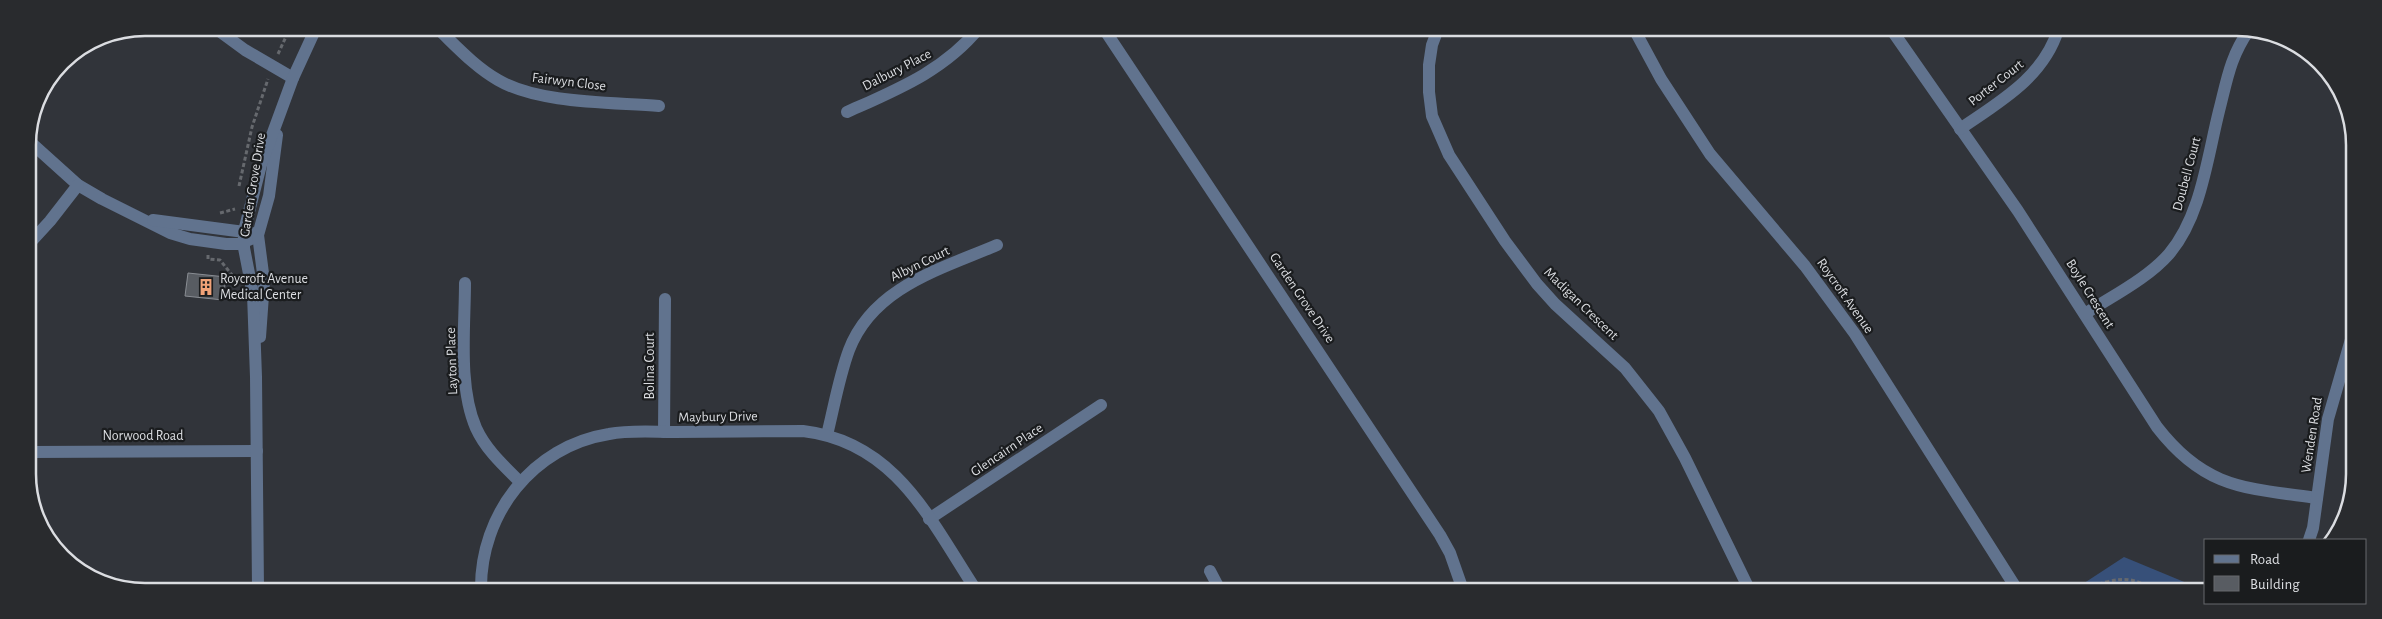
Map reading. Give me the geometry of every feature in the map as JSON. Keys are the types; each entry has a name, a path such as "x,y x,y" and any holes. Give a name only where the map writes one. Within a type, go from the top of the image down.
{"street":[{"path":"226,36 293,78"},
{"name":"Garden Grove Drive","path":"258,583 256,377 253,294 244,237 261,166 293,78 312,36"},
{"name":"Fairwyn Close","path":"446,36 482,70 516,89 563,98 659,106"},
{"name":"Dalbury Place","path":"847,112 903,87 943,64 971,36"},
{"name":"Garden Grove Drive","path":"1109,36 1440,535 1450,553 1461,583"},
{"name":"Madigan Crescent","path":"1435,36 1429,65 1429,92 1432,116 1449,155 1505,241 1537,284 1561,310 1625,368 1659,411 1685,458 1746,583"},
{"name":"Roycroft Avenue","path":"1638,36 1661,79 1710,154 1805,266 1855,334 2013,583"},
{"name":"Boyle Crescent","path":"1896,36 2023,218 2157,427 2182,456 2215,478 2233,485 2249,489 2317,498"},
{"name":"Porter Court","path":"1960,129 2026,82 2050,51 2056,36"},
{"name":"Doubell Court","path":"2084,314 2152,270 2178,242 2193,212 2233,56 2245,36"},
{"name":"Garden Grove Drive","path":"256,377 264,281 258,235 269,196 278,117"},
{"path":"36,147 78,185 170,233 190,239 226,244 244,237 258,235"},
{"path":"36,235 78,185"},
{"path":"146,220 212,228 244,237"},
{"name":"Albyn Court","path":"827,435 848,351 864,322 876,308 887,297 918,279 997,245"},
{"name":"Layton Place","path":"465,283 466,376 470,412 485,444 520,482"},
{"name":"Bolina Court","path":"664,432 665,299"},
{"name":"Wenden Road","path":"2310,539 2328,419 2346,357"},
{"name":"Glencairn Place","path":"929,519 1101,405"},
{"name":"Maybury Drive","path":"481,583 482,562 498,513 520,482 540,463 573,444 610,434 803,431 827,435 854,445 879,460 904,483 971,583"},
{"name":"Norwood Road","path":"36,452 257,451"},
{"path":"1210,571 1216,583"}],"path":[{"path":"238,190 252,127 273,66 286,36"},
{"path":"212,228 214,212 221,213 236,209 237,199"},
{"path":"210,242 208,259 220,260 232,275 233,281"},
{"path":"2105,583 2129,578 2139,583"}],"shaded area":[{"path":"2124,557 2187,583 2084,583"}],"building":[{"name":"Roycroft Avenue Medical Center","path":"188,273 226,277 223,300 185,296"}],"place":[{"name":"Roycroft Avenue Medical Center","path":"206,287"}]}
